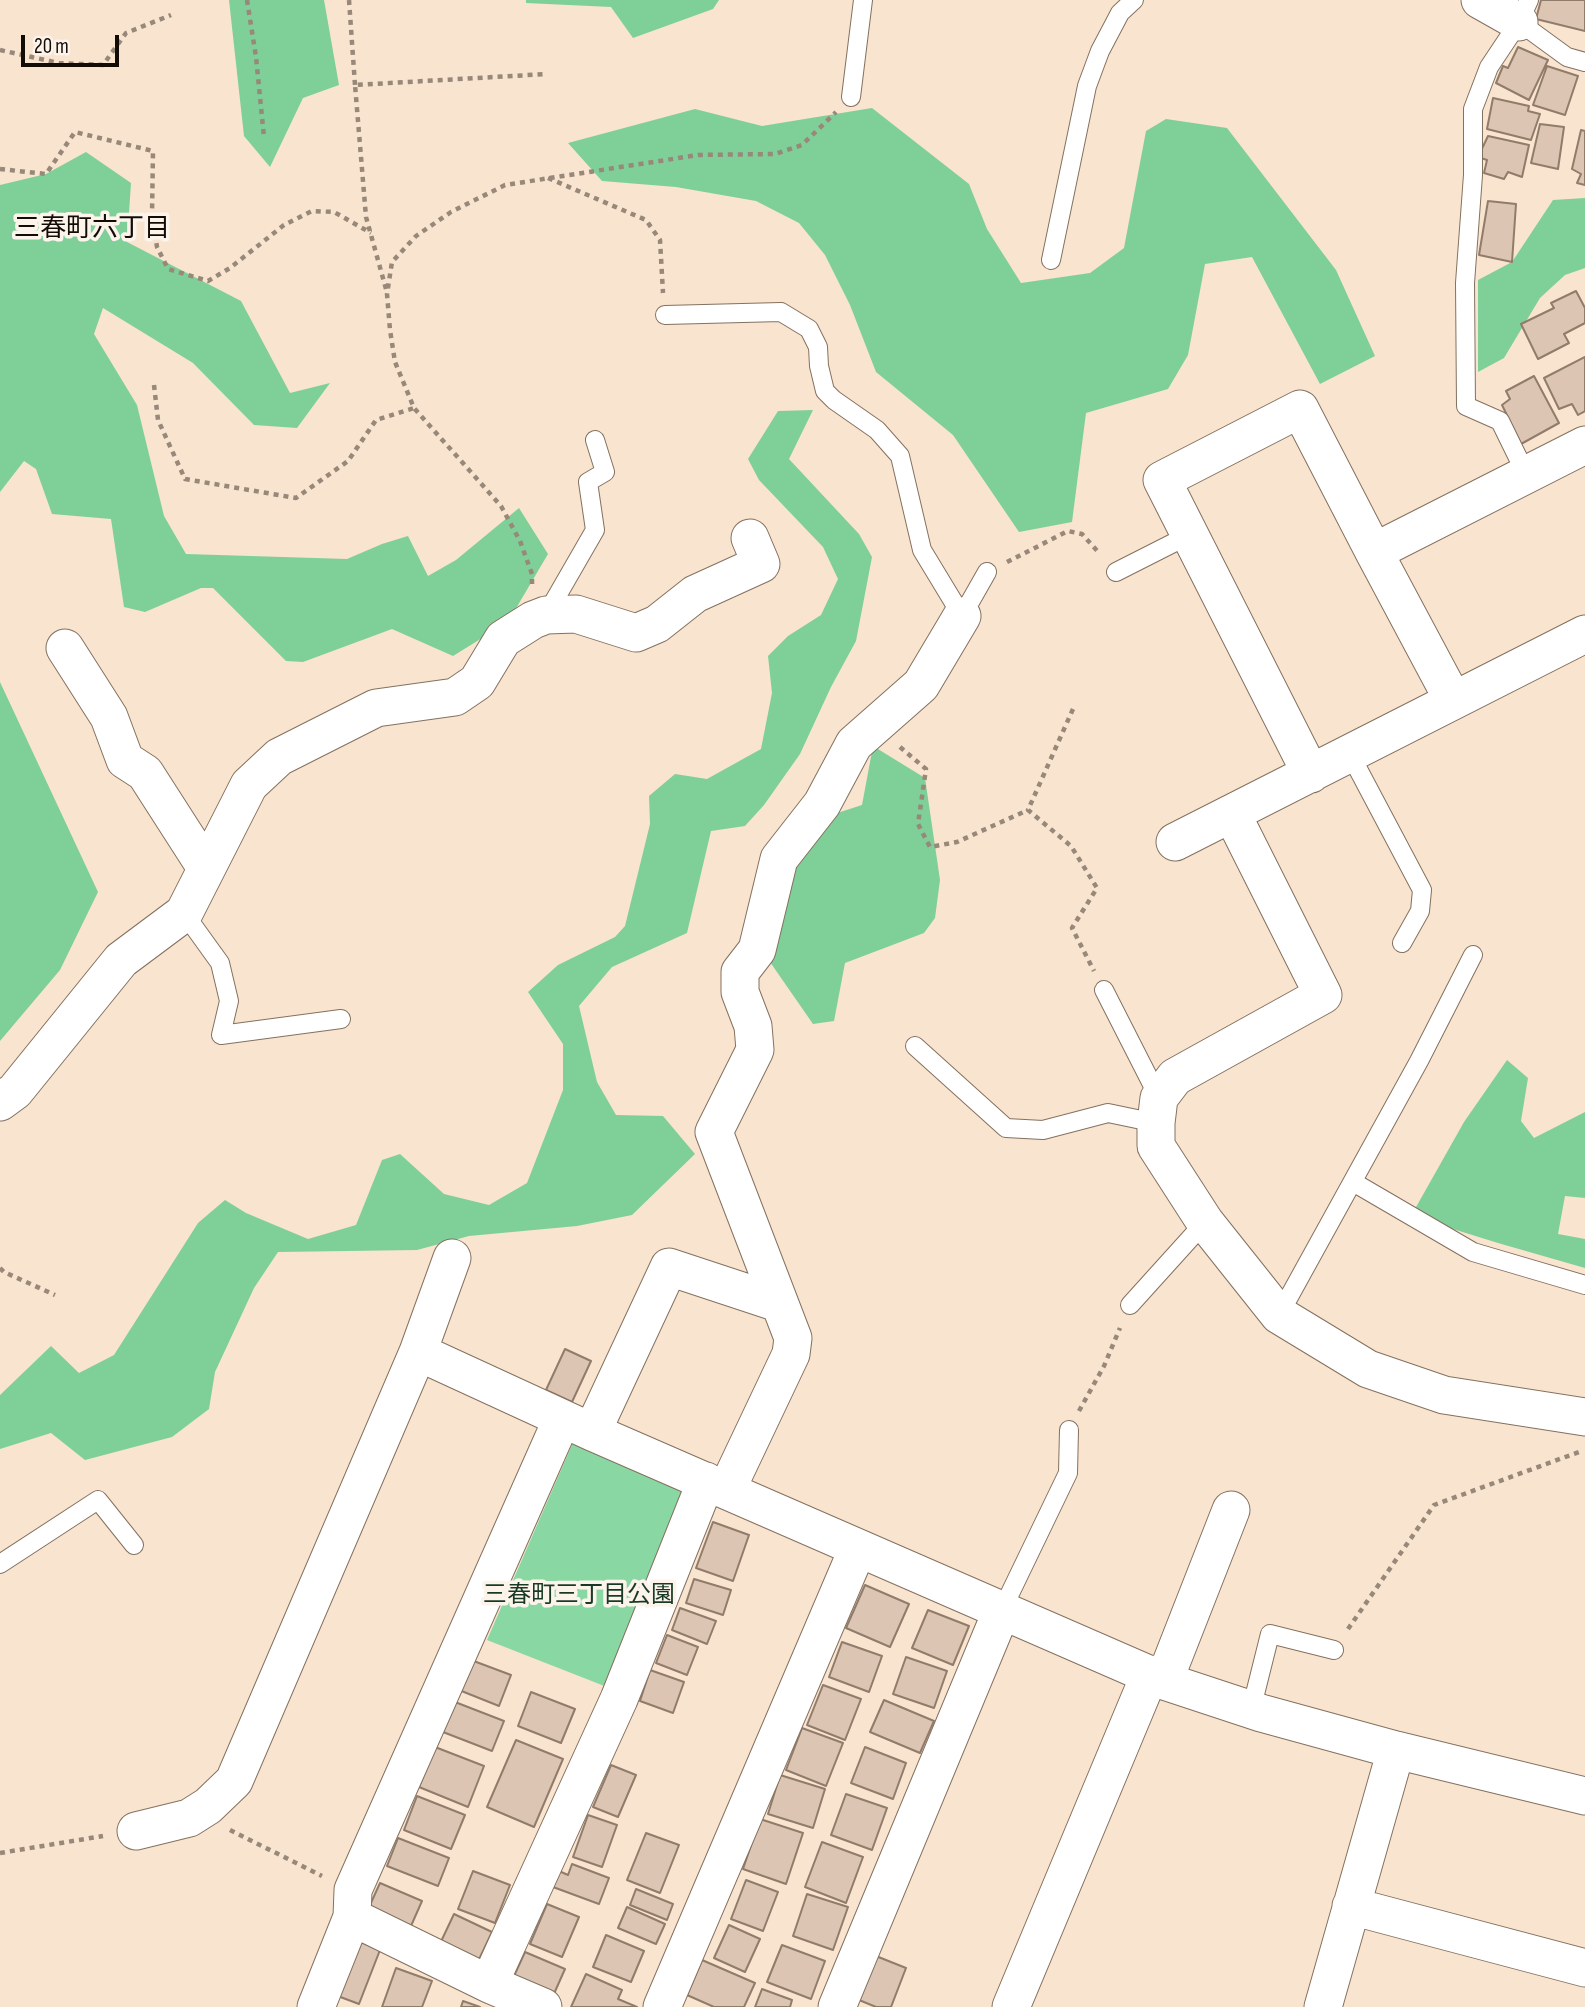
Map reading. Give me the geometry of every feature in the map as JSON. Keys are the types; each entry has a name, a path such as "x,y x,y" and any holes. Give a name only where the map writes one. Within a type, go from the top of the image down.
{"street":[{"path":"1480,0 1524,11"},
{"path":"1311,775 1162,480 1300,409 1453,700"},
{"path":"1374,552 1585,445"},
{"path":"0,1102 15,1091 121,960 184,913 249,785 279,757 376,708 455,697 477,682 503,639 540,617 576,614 636,633 657,624 695,594 761,564 750,538"},
{"path":"489,1984 717,1485 791,1354 793,1338 714,1132 754,1051 753,1026 740,992 740,972 757,950 779,859 822,804 854,744 921,685 962,616"},
{"path":"1175,842 1585,634"},
{"path":"65,648 109,717 125,760 145,773 206,868"},
{"path":"1232,814 1323,995 1175,1077 1157,1110 1156,1146 1205,1222 1279,1315 1368,1369 1444,1395 1583,1429"},
{"path":"136,1830 189,1818 208,1806 234,1781 418,1352 452,1258"},
{"path":"316,2007 352,1904 577,1426 669,1267 778,1303"},
{"path":"418,1352 577,1426 1157,1677 1251,1710 1396,1750 1585,1796"},
{"path":"1011,2007 1231,1510"},
{"path":"662,2007 858,1548"},
{"path":"837,2007 1002,1610"},
{"path":"1323,2007 1396,1750"},
{"path":"352,1904 489,1984 534,2005"},
{"path":"1351,1906 1585,1968"}],"lane":[{"path":"851,97 863,0"},
{"path":"1051,260 1087,86 1100,51 1120,13 1134,0"},
{"path":"1526,474 1500,421 1466,406 1465,283 1474,175 1473,108 1489,67 1524,11 1567,57 1585,62"},
{"path":"664,315 781,312 809,328 818,347 825,391 877,430 900,456 922,550 962,616 987,572"},
{"path":"540,617 595,530 589,482 605,472 595,440"},
{"path":"1116,572 1189,535"},
{"path":"1350,754 1422,890 1420,911 1402,943"},
{"path":"184,913 220,963 229,1001 220,1035 341,1019"},
{"path":"1279,1315 1419,1061 1473,955"},
{"path":"915,1046 1006,1128 1043,1130 1108,1113 1157,1110 1104,990"},
{"path":"1353,1182 1473,1252 1585,1285"},
{"path":"1130,1305 1205,1222"},
{"path":"1002,1610 1068,1473 1069,1430"},
{"path":"0,1564 98,1500 134,1545"},
{"path":"1251,1710 1270,1634 1334,1650"}],"path":[{"path":"247,0 264,137"},
{"path":"349,0 366,217 387,294 395,362 414,408 501,506 520,541 532,574 540,617"},
{"path":"0,50 59,63 103,65 126,33 171,15"},
{"path":"355,85 547,74"},
{"path":"387,294 392,262 416,236 451,212 505,185 698,155 775,154 802,145 851,97"},
{"path":"0,169 46,174 75,132 153,151 152,215 157,247 167,269 208,281 230,268 284,225 312,211 334,212 371,233"},
{"path":"546,178 646,220 660,240 664,315"},
{"path":"154,385 159,420 185,479 296,498 348,461 376,420 414,408"},
{"path":"987,572 1068,531 1082,534 1116,572"},
{"path":"876,726 926,769 918,824 930,847 957,842 1028,810 1073,709"},
{"path":"1028,810 1071,846 1097,888 1072,929 1104,990"},
{"path":"0,1268 55,1295"},
{"path":"1069,1430 1104,1366 1130,1305"},
{"path":"1334,1650 1434,1505 1579,1454 1583,1429"},
{"path":"208,1806 231,1832 352,1904"},
{"path":"0,1853 136,1830"}],"green space":[{"path":"229,0 324,0 339,85 303,98 270,167 244,136"},
{"path":"526,0 719,0 713,9 633,38 611,7 526,3"},
{"path":"872,108 969,184 987,229 1021,283 1090,273 1124,248 1146,131 1166,119 1227,128 1336,270 1375,356 1320,384 1252,257 1205,264 1188,355 1168,389 1086,413 1072,522 1019,532 953,435 876,372 850,305 825,255 799,223 756,201 676,187 602,181 568,143 695,109 762,126"},
{"path":"86,152 131,183 127,242 241,301 290,393 330,383 297,428 254,425 193,363 103,308 94,334 137,405 164,516 186,554 347,559 408,536 428,576 456,560 519,508 548,554 508,622 453,656 392,629 303,662 286,661 213,588 201,588 145,612 124,607 111,519 52,514 36,469 24,461 0,492 0,185 46,174"},
{"path":"1585,198 1585,268 1565,275 1540,298 1504,358 1478,372 1478,280 1512,262 1553,200"},
{"path":"813,410 789,459 859,534 872,557 856,641 800,754 764,805 745,826 711,831 687,933 612,967 579,1006 597,1082 616,1115 663,1116 695,1154 632,1215 577,1226 469,1236 417,1250 278,1252 254,1288 215,1372 209,1409 172,1437 85,1460 51,1433 0,1449 0,1395 51,1346 79,1373 114,1355 198,1223 225,1200 246,1213 308,1239 356,1225 382,1160 400,1154 444,1194 489,1205 527,1183 563,1090 563,1044 528,992 558,965 615,937 625,926 650,824 649,796 675,774 707,779 761,749 772,693 768,656 788,636 821,615 838,579 823,547 759,480 748,459 778,411"},
{"path":"0,682 98,892 60,970 0,1041"},
{"path":"873,746 925,778 940,880 935,918 924,933 845,963 834,1021 813,1024 761,949 790,858 831,815 862,805"},
{"path":"1507,1060 1528,1078 1521,1121 1534,1138 1585,1112 1585,1198 1565,1196 1558,1234 1585,1239 1585,1268 1411,1216 1464,1122"},
{"name":"三春町三丁目公園","path":"575,1438 697,1489 612,1689 487,1640"}],"building":[{"path":"1541,0 1585,0 1585,31 1536,19"},
{"path":"1518,47 1548,60 1529,100 1496,83 1503,66 1508,68"},
{"path":"1547,66 1578,76 1565,115 1533,105"},
{"path":"1493,98 1529,106 1528,111 1540,114 1531,140 1487,129"},
{"path":"1540,124 1564,127 1558,169 1531,163"},
{"path":"1581,130 1585,131 1585,185 1577,183 1581,174 1572,169"},
{"path":"1488,136 1529,145 1522,177 1508,172 1504,179 1484,173 1487,160 1478,157"},
{"path":"1488,201 1516,204 1512,262 1479,255"},
{"path":"1576,291 1585,308 1585,323 1564,334 1569,343 1538,359 1521,324 1554,308 1551,303"},
{"path":"1585,357 1585,411 1578,415 1572,404 1559,409 1544,378"},
{"path":"1534,376 1559,423 1521,444 1502,405 1510,399 1506,391"},
{"path":"565,1349 591,1361 572,1402 546,1390"},
{"path":"713,1522 749,1535 733,1581 696,1568"},
{"path":"694,1579 731,1590 723,1615 686,1603"},
{"path":"865,1585 909,1604 890,1647 846,1628"},
{"path":"680,1608 716,1621 707,1644 672,1630"},
{"path":"928,1610 969,1626 953,1665 912,1648"},
{"path":"667,1635 698,1647 687,1675 656,1663"},
{"path":"842,1642 882,1656 869,1692 829,1677"},
{"path":"906,1657 947,1671 934,1708 893,1694"},
{"path":"471,1660 511,1675 499,1706 459,1690"},
{"path":"650,1670 684,1682 673,1713 640,1701"},
{"path":"823,1685 861,1699 845,1740 807,1725"},
{"path":"531,1692 575,1709 561,1743 518,1726"},
{"path":"884,1700 934,1721 920,1753 870,1732"},
{"path":"455,1702 504,1721 492,1751 443,1732"},
{"path":"802,1728 843,1743 826,1786 786,1770"},
{"path":"516,1740 563,1759 534,1827 487,1807"},
{"path":"435,1747 484,1766 468,1807 419,1787"},
{"path":"865,1747 906,1763 893,1799 851,1783"},
{"path":"611,1765 636,1775 618,1817 593,1807"},
{"path":"780,1775 825,1789 813,1828 768,1814"},
{"path":"846,1794 887,1808 872,1850 831,1835"},
{"path":"417,1796 465,1815 451,1849 404,1830"},
{"path":"588,1815 617,1825 602,1867 573,1857"},
{"path":"760,1819 803,1833 786,1884 743,1869"},
{"path":"646,1833 679,1845 660,1893 627,1880"},
{"path":"398,1838 449,1858 438,1886 387,1866"},
{"path":"822,1842 863,1857 846,1903 805,1887"},
{"path":"572,1864 609,1878 599,1904 553,1887 559,1871 568,1875"},
{"path":"473,1871 510,1885 495,1923 458,1909"},
{"path":"746,1880 778,1892 763,1931 731,1919"},
{"path":"380,1883 422,1901 407,1935 365,1916"},
{"path":"636,1889 673,1904 667,1920 630,1905"},
{"path":"807,1894 848,1907 833,1950 793,1936"},
{"path":"547,1904 579,1917 562,1957 530,1944"},
{"path":"627,1907 665,1924 656,1944 618,1928"},
{"path":"454,1914 492,1932 475,1968 437,1950"},
{"path":"729,1925 760,1939 745,1972 714,1958"},
{"path":"606,1935 644,1951 631,1982 593,1967"},
{"path":"349,1937 380,1950 359,2004 327,1992"},
{"path":"782,1945 825,1961 811,1999 767,1982"},
{"path":"525,1952 565,1969 549,2005 509,1987"},
{"path":"876,1956 906,1968 891,2007 876,2007 859,2000"},
{"path":"702,1960 755,1983 744,2007 714,2007 687,1995"},
{"path":"396,1968 432,1981 422,2007 382,2007"},
{"path":"586,1974 622,1990 618,1999 637,2007 571,2007"},
{"path":"762,1989 792,2000 790,2007 755,2007"},
{"path":"463,2001 480,2007 461,2007"}],"district":[{"name":"三春町六丁目","path":"92,229"}]}
